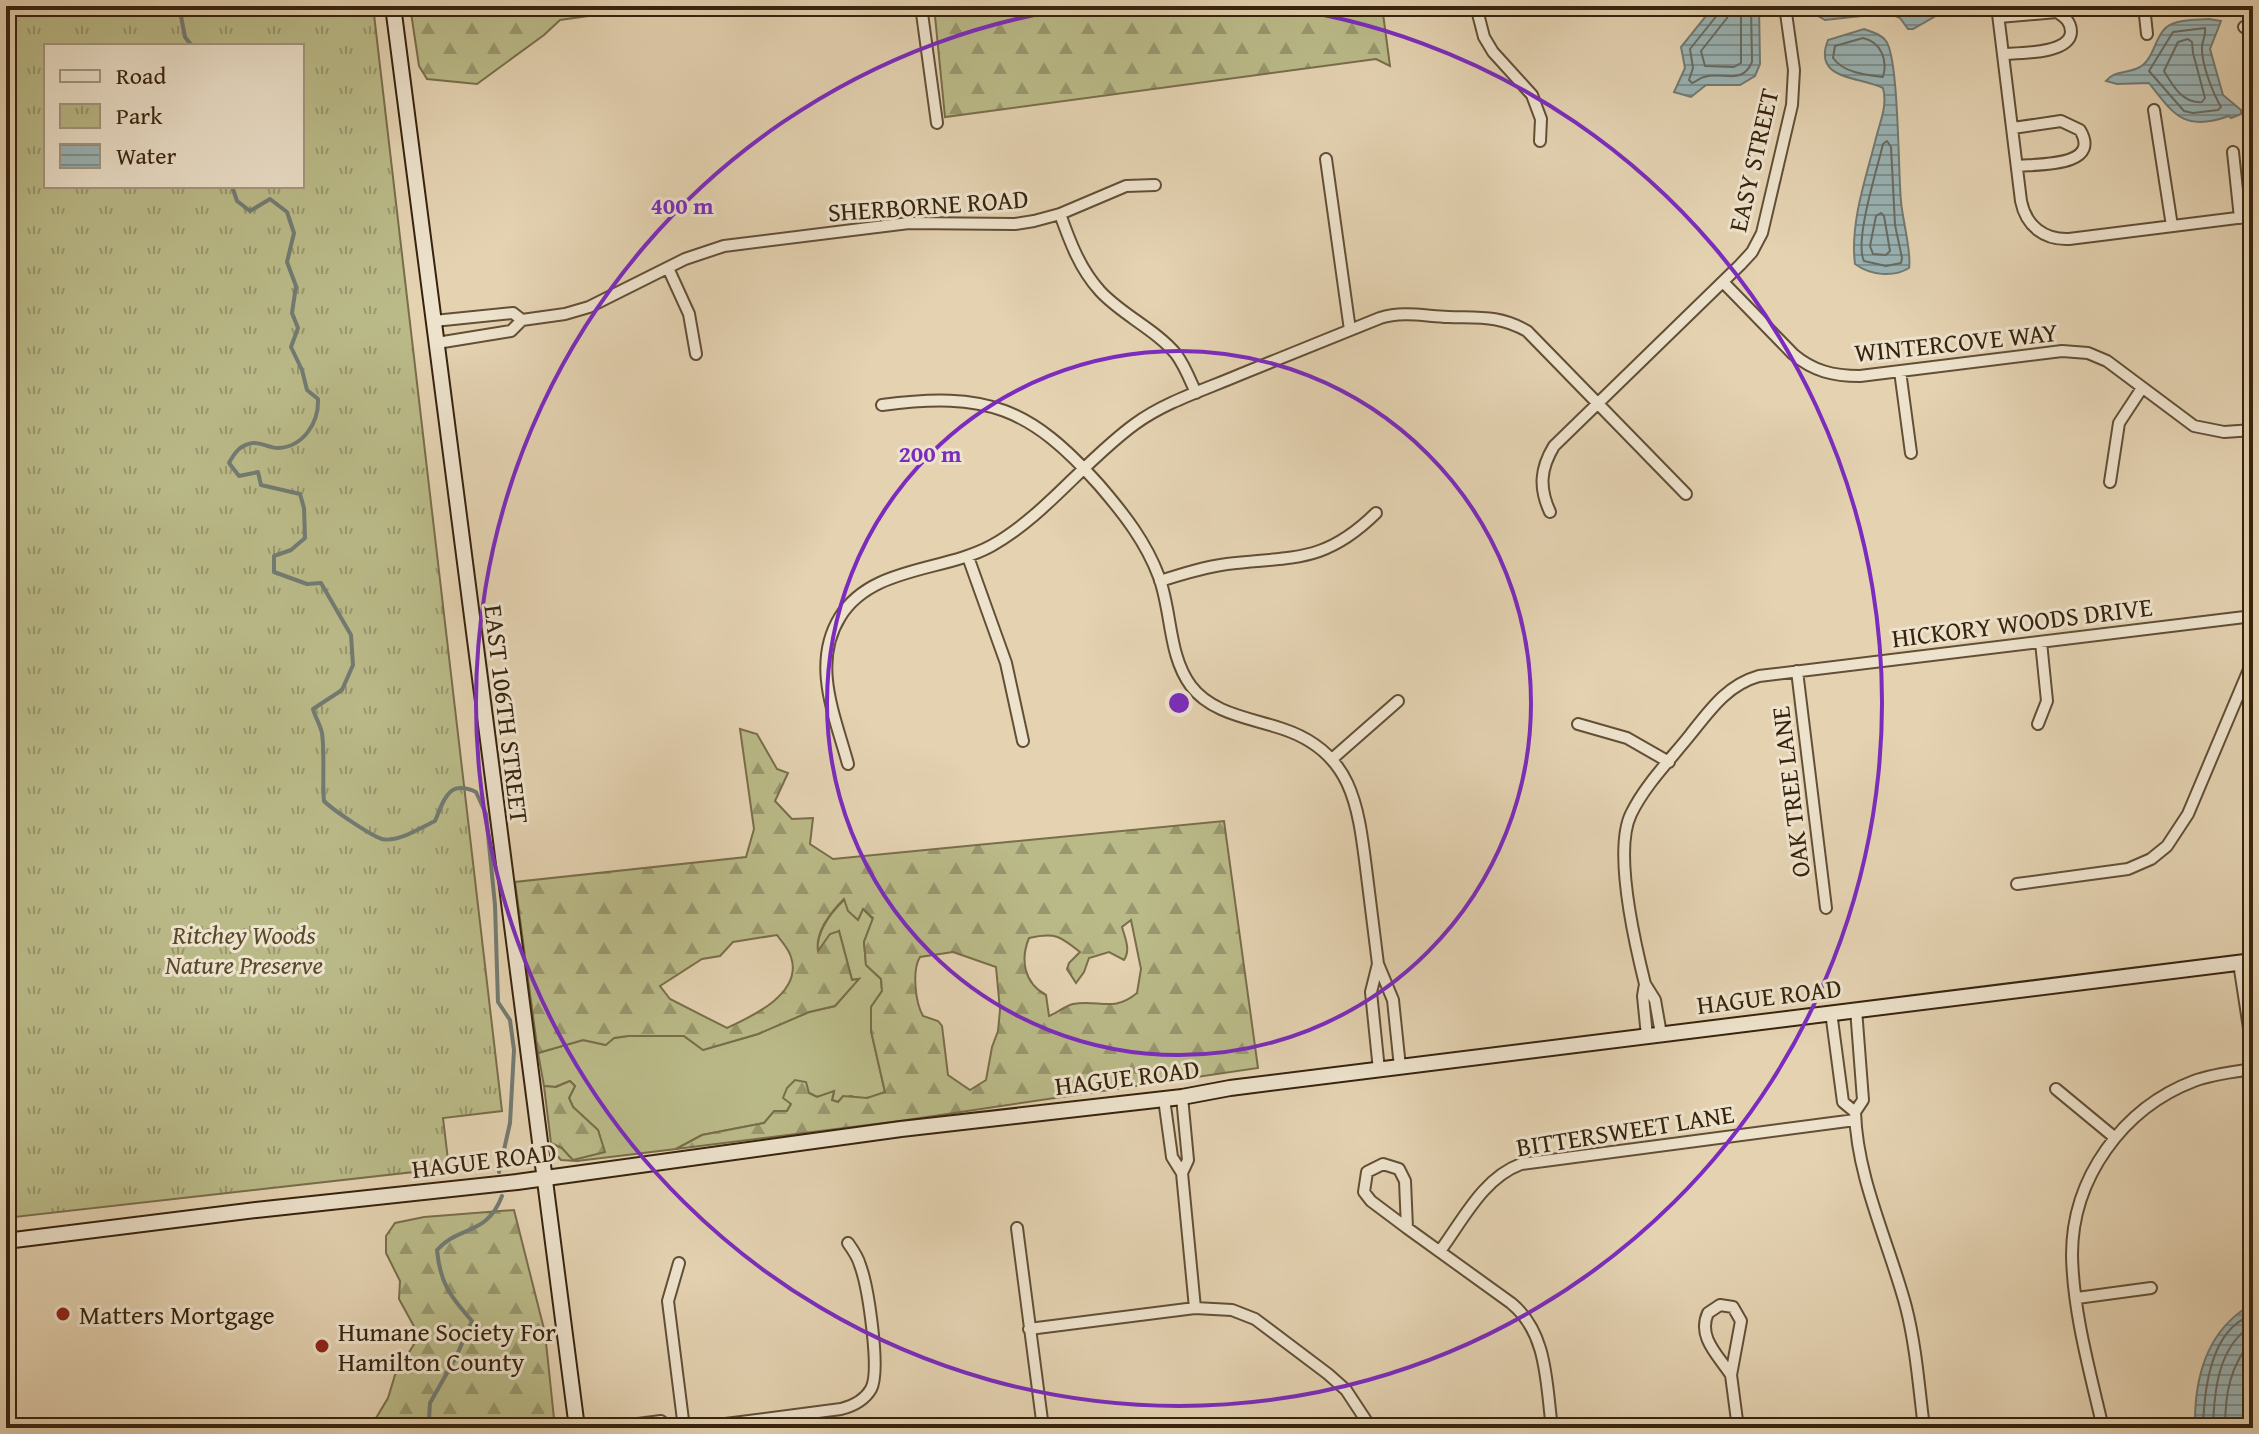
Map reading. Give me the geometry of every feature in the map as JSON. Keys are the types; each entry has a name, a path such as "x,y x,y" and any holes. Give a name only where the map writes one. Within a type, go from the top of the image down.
{"street":[{"name":"EAST 106TH STREET","path":"393,6 577,1428"},
{"path":"921,6 937,123"},
{"path":"1476,6 1478,23 1493,52 1532,95 1541,119 1540,141"},
{"name":"EASY STREET","path":"1550,512 1542,491 1543,467 1562,436 1723,282 1752,252 1762,233 1792,105 1794,70 1785,6"},
{"path":"2144,6 2147,34"},
{"path":"2003,54 2061,47 2070,38 2068,21 2057,12 1998,12 2003,54 2013,128 2017,166 2025,215 2036,229 2047,236 2069,239 2253,216"},
{"path":"2154,110 2172,226"},
{"path":"2013,128 2061,121 2080,130 2085,140 2083,150 2072,160 2017,166"},
{"path":"2233,152 2240,218"},
{"path":"1326,159 1350,330"},
{"name":"SHERBORNE ROAD","path":"437,343 511,331 522,320 578,311 700,253 724,246 909,223 1015,224 1060,214 1126,186 1155,185"},
{"path":"1060,214 1075,255 1095,285 1166,344 1183,366 1196,393"},
{"path":"668,268 689,314 696,354"},
{"name":"WINTERCOVE WAY","path":"1723,282 1805,364 1833,375 1900,371 2049,352 2075,352 2107,361 2199,429 2224,432 2253,430"},
{"name":"SHERBORNE ROAD","path":"434,321 513,313 522,320"},
{"path":"848,764 829,696 825,669 831,639 840,617 862,593 884,581 968,557 1009,535 1134,424 1154,412 1380,318 1400,314 1479,316 1517,325 1537,339 1686,494"},
{"path":"1900,371 1911,453"},
{"path":"2110,482 2119,423 2142,388"},
{"path":"882,405 949,398 998,408 1045,432 1084,468 1145,546 1160,581 1179,663 1188,682 1201,697 1218,708 1296,734 1332,759 1351,790 1359,818 1378,964 1393,1000 1400,1067"},
{"path":"1160,581 1223,564 1312,555 1342,541 1376,513"},
{"path":"968,557 1001,646 1023,741"},
{"name":"HICKORY WOODS DRIVE","path":"1654,1035 1655,1000 1645,984 1636,946 1624,854 1625,834 1636,806 1729,690 1750,678 1797,671 2253,616"},
{"path":"2038,724 2047,701 2041,642"},
{"path":"2017,884 2128,869 2151,859 2167,846 2188,814 2253,660"},
{"name":"OAK TREE LANE","path":"1797,671 1826,908"},
{"path":"1332,759 1398,701"},
{"path":"1578,724 1627,738 1669,762"},
{"path":"2246,962 2253,1054"},
{"name":"HAGUE ROAD","path":"6,1241 543,1178 901,1129 1182,1097 1230,1088 2246,962"},
{"path":"1378,964 1371,992 1379,1070"},
{"path":"1855,1116 1863,1100 1856,1009"},
{"path":"1831,1012 1843,1102 1855,1116 1865,1173 1906,1307 1924,1428"},
{"path":"2103,1428 2077,1298 2072,1256 2076,1219 2090,1177 2114,1137 2146,1107 2183,1086 2212,1076 2253,1069"},
{"path":"2056,1089 2114,1137"},
{"path":"1182,1097 1188,1160 1182,1173"},
{"path":"1164,1099 1172,1157 1182,1173 1195,1308"},
{"name":"BITTERSWEET LANE","path":"1440,1251 1491,1182 1521,1164 1855,1116"},
{"path":"1407,1228 1402,1174 1389,1164 1377,1165 1364,1178 1364,1192 1371,1201 1407,1228 1511,1303 1529,1323 1542,1353 1552,1428"},
{"path":"1017,1228 1043,1428"},
{"path":"694,1428 841,1409 866,1397 875,1380 875,1362 863,1273 848,1243"},
{"path":"679,1263 668,1301 684,1428"},
{"path":"2077,1298 2151,1288"},
{"path":"1731,1375 1708,1343 1704,1327 1708,1313 1725,1305 1736,1310 1741,1321 1731,1375 1738,1428"},
{"path":"1029,1329 1195,1308 1232,1310 1255,1319 1346,1390 1371,1428"},
{"path":"607,1428 661,1421 669,1428"}],"green space":[{"name":"Ritchey Woods Nature Preserve","path":"6,6 373,6 502,1111 443,1118 449,1168 6,1218"},
{"path":"410,6 659,6 560,20 477,84 427,79 419,66"},
{"path":"934,6 1382,6 1390,66 1376,59 945,117"},
{"path":"740,729 757,734 777,769 788,773 775,801 792,819 813,818 810,844 833,859 1224,821 1258,1068 900,1121 676,1149 702,1135 764,1123 774,1111 787,1111 791,1104 783,1098 795,1080 806,1082 809,1093 817,1097 834,1091 832,1100 838,1102 843,1096 867,1098 885,1092 871,1031 871,1007 882,991 881,979 866,965 864,942 873,918 863,909 858,920 848,911 844,899 821,930 818,951 830,934 839,931 852,980 859,979 835,1006 809,1012 758,1034 703,1050 684,1036 628,1036 614,1038 606,1045 583,1040 538,1053 515,882 746,857 754,829","holes":["1131,920 1141,969 1137,993 1113,1004 1073,1004 1049,1016 1046,995 1033,984 1026,970 1025,954 1029,938 1045,935 1057,937 1080,952 1067,969 1076,983 1089,958 1109,952 1124,960 1127,948 1122,927","777,935 790,954 793,970 790,982 773,1002 727,1028 670,999 660,986 702,959 720,956 733,942","953,952 996,967 1000,1010 998,1031 986,1080 970,1090 948,1075 942,1026 938,1021 923,1016 920,1010 915,978 920,957"]},
{"path":"845,899 858,919 863,909 873,919 864,942 866,965 881,979 882,991 871,1007 871,1031 885,1092 868,1098 850,1096 838,1102 832,1100 834,1092 817,1097 809,1093 791,1104 787,1111 772,1115 764,1123 702,1135 676,1149 577,1161 561,1160 551,1143 562,1148 573,1160 604,1152 598,1130 573,1107 569,1098 575,1086 570,1081 555,1087 544,1086 538,1053 583,1040 605,1045 614,1038 628,1036 684,1036 703,1050 758,1034 809,1012 835,1006 858,979 852,980 839,931 817,952 825,923"},
{"path":"570,1081 575,1086 569,1098 573,1107 598,1130 605,1152 573,1160 562,1148 551,1143 544,1086 556,1087"},
{"path":"514,1210 545,1333 555,1428 370,1428 388,1398 395,1375 416,1341 416,1330 399,1299 400,1281 386,1253 386,1236 395,1223 424,1217"}],"water":[{"path":"1714,6 1759,6 1760,64 1755,76 1740,85 1706,85 1691,97 1674,92 1685,68 1681,47"},
{"path":"1817,6 1938,6 1940,9 1939,14 1908,29 1900,18 1889,13 1825,20 1818,16"},
{"path":"2209,19 2221,21 2210,49 2223,95 2241,110 2241,114 2231,118 2191,121 2173,112 2149,83 2117,84 2106,81 2113,75 2144,64 2162,33 2172,24"},
{"path":"1864,29 1886,41 1893,70 1901,201 1910,262 1909,268 1889,274 1874,273 1855,264 1854,249 1859,203 1884,109 1883,88 1832,70 1825,53 1828,40"},
{"path":"2249,1306 2253,1310 2253,1428 2195,1428 2200,1375 2213,1343 2222,1329"}],"waterway":[{"path":"179,6 185,37 190,44"},
{"path":"233,188 237,201 250,211 270,199 287,212 294,233 287,262 296,286 292,313 298,328 291,347 307,390 318,399 316,417 308,432 295,443 278,448 248,444 238,450 229,463 239,476 258,472 261,485 300,494 305,538 291,550 274,556 274,572 307,584 321,583 351,635 353,665 342,690 313,709 322,733 324,801 369,833 388,840 402,837 435,821 448,794 459,788 476,792 486,814 495,905 498,1002 510,1020 514,1050 510,1123 499,1172"},
{"path":"439,1428 429,1419 430,1403 472,1321 447,1288 437,1250 445,1242 489,1218 502,1196"}],"place":[{"name":"Matters Mortgage","path":"63,1314"},
{"name":"Humane Society For Hamilton County","path":"322,1346"}]}
